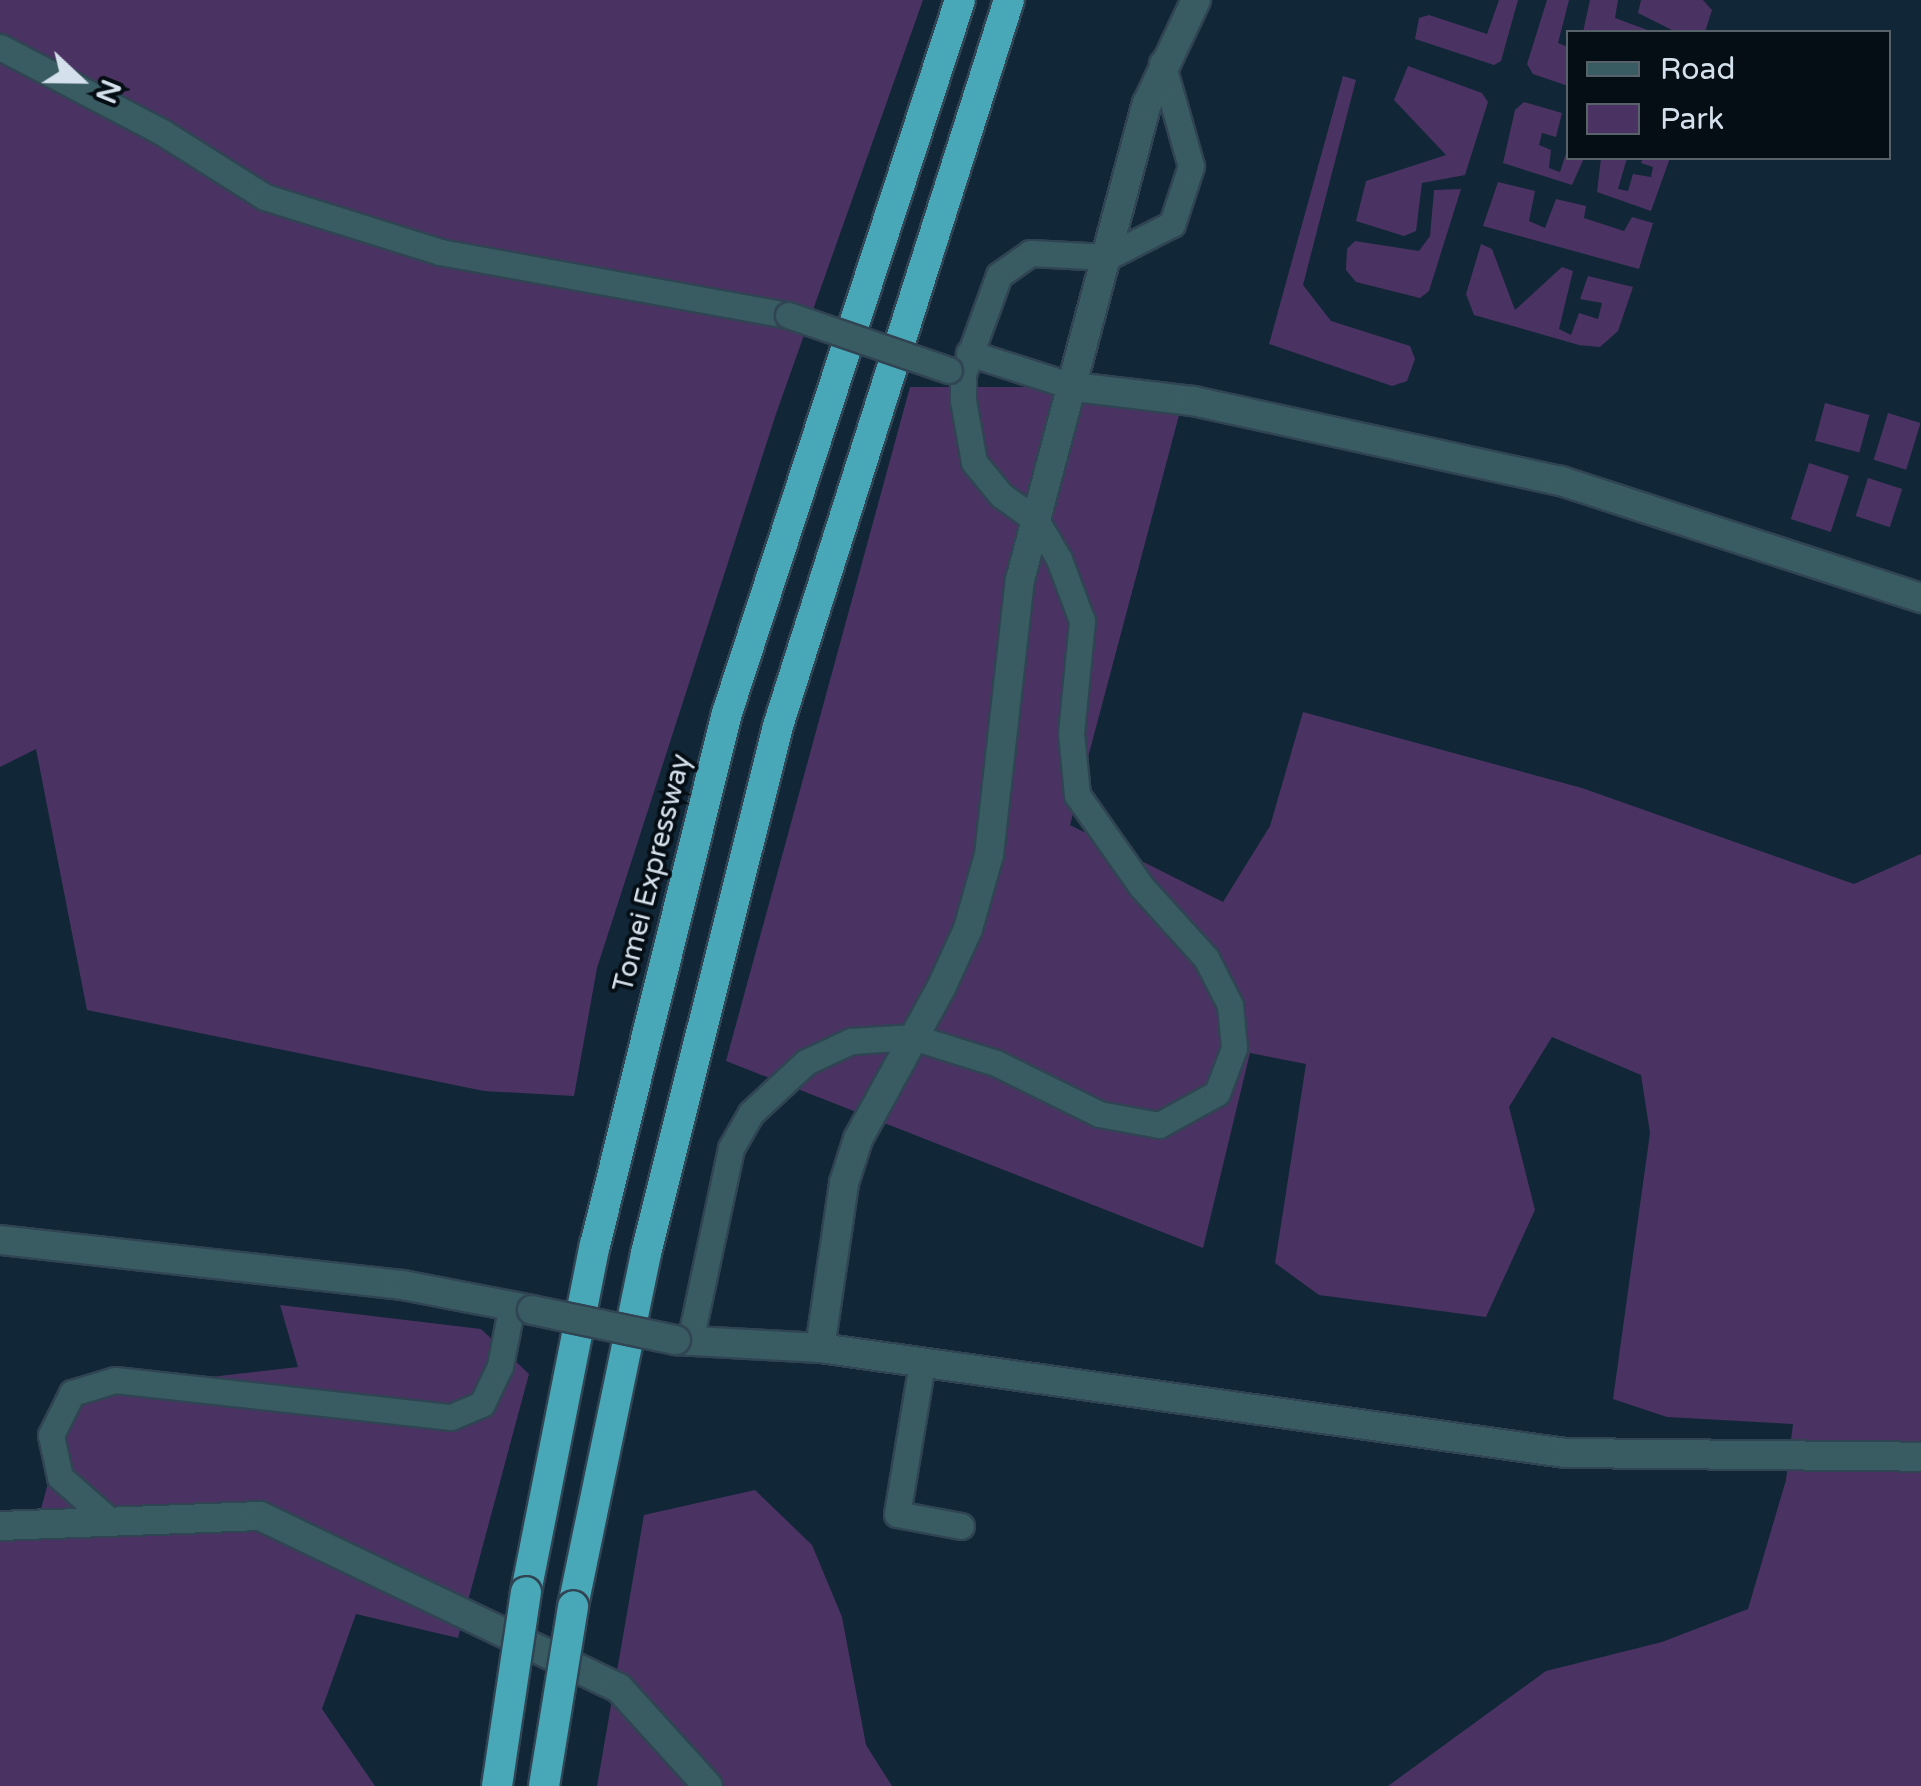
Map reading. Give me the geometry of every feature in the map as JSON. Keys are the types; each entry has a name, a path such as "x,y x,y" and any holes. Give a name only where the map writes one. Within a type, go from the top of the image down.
{"highway":[{"name":"Tomei Expressway","path":"497,1786 526,1592 595,1245 727,713 960,0"},
{"path":"544,1786 574,1606 646,1253 778,726 1008,0"}],"street":[{"path":"820,1348 844,1183 858,1139 968,929 990,855 1020,580 1162,63 1196,0"},
{"path":"0,47 162,132 265,197 440,252 788,315 960,366 1075,387 1193,401 1561,481 1921,598"},
{"path":"683,1341 731,1148 751,1112 806,1062 850,1041 913,1037 996,1063 1099,1114 1159,1125 1217,1093 1234,1048 1230,1005 1206,958 1141,886 1076,795 1071,734 1082,621 1059,558 1036,520 1001,495 974,462 960,366 999,275 1030,253 1107,257 1172,224 1186,194 1191,166 1184,127 1162,63"},
{"path":"0,1240 402,1285 683,1341 820,1348 1565,1452 1921,1456"},
{"path":"110,1520 60,1477 51,1435 72,1393 115,1380 451,1417 482,1404 522,1308"},
{"path":"922,1362 897,1514 961,1526"},
{"path":"0,1526 260,1516 618,1688 708,1786"}],"green space":[{"path":"0,0 923,0 776,414 597,968 574,1096 484,1091 87,1010 36,749 0,767"},
{"path":"1499,0 1518,0 1501,61 1494,65 1415,39 1419,18 1429,15 1487,34"},
{"path":"1547,0 1569,0 1558,43 1566,46 1566,85 1533,74 1527,64"},
{"path":"1590,0 1618,0 1615,18 1648,30 1583,30"},
{"path":"1641,0 1703,0 1712,10 1706,30 1672,30 1638,13"},
{"path":"1408,66 1482,93 1488,102 1465,175 1422,183 1416,231 1404,236 1356,221 1366,181 1446,155 1394,100"},
{"path":"1343,76 1356,80 1303,285 1331,321 1410,346 1415,359 1407,381 1392,386 1269,344"},
{"path":"1524,102 1562,113 1556,137 1542,133 1539,145 1551,150 1549,168 1560,172 1566,153 1566,160 1583,160 1572,185 1503,163 1515,110"},
{"path":"1601,160 1626,160 1618,189 1628,191 1633,174 1651,177 1653,167 1641,163 1642,160 1669,160 1651,211 1597,192"},
{"path":"1498,182 1535,191 1529,221 1545,228 1556,199 1586,206 1584,218 1624,231 1632,217 1653,223 1639,269 1483,226"},
{"path":"1461,189 1429,291 1420,298 1356,282 1346,270 1347,249 1355,241 1419,251 1430,236 1434,190"},
{"path":"1481,244 1492,249 1515,310 1562,267 1573,271 1559,329 1571,335 1579,313 1598,319 1602,303 1580,299 1588,276 1633,287 1618,331 1600,347 1579,345 1474,315 1466,294"},
{"path":"910,387 1075,387 1182,404 1070,825 1223,902 1270,826 1303,712 1582,788 1854,884 1921,854 1921,1786 1388,1786 1546,1671 1662,1642 1748,1609 1786,1480 1793,1424 1667,1417 1613,1399 1650,1133 1641,1075 1552,1037 1509,1107 1535,1210 1486,1317 1319,1295 1275,1263 1306,1064 1250,1053 1203,1248 726,1061"},
{"path":"1825,403 1869,415 1859,453 1815,441"},
{"path":"1888,413 1921,423 1906,470 1874,460"},
{"path":"1809,463 1849,476 1831,532 1791,519"},
{"path":"1868,478 1902,489 1890,527 1856,516"},
{"path":"280,1305 481,1329 529,1374 458,1638 356,1614 322,1709 375,1786 0,1786 0,1533 37,1524 72,1393 298,1367"},
{"path":"755,1490 812,1545 842,1617 866,1745 892,1786 597,1786 644,1515"}]}
